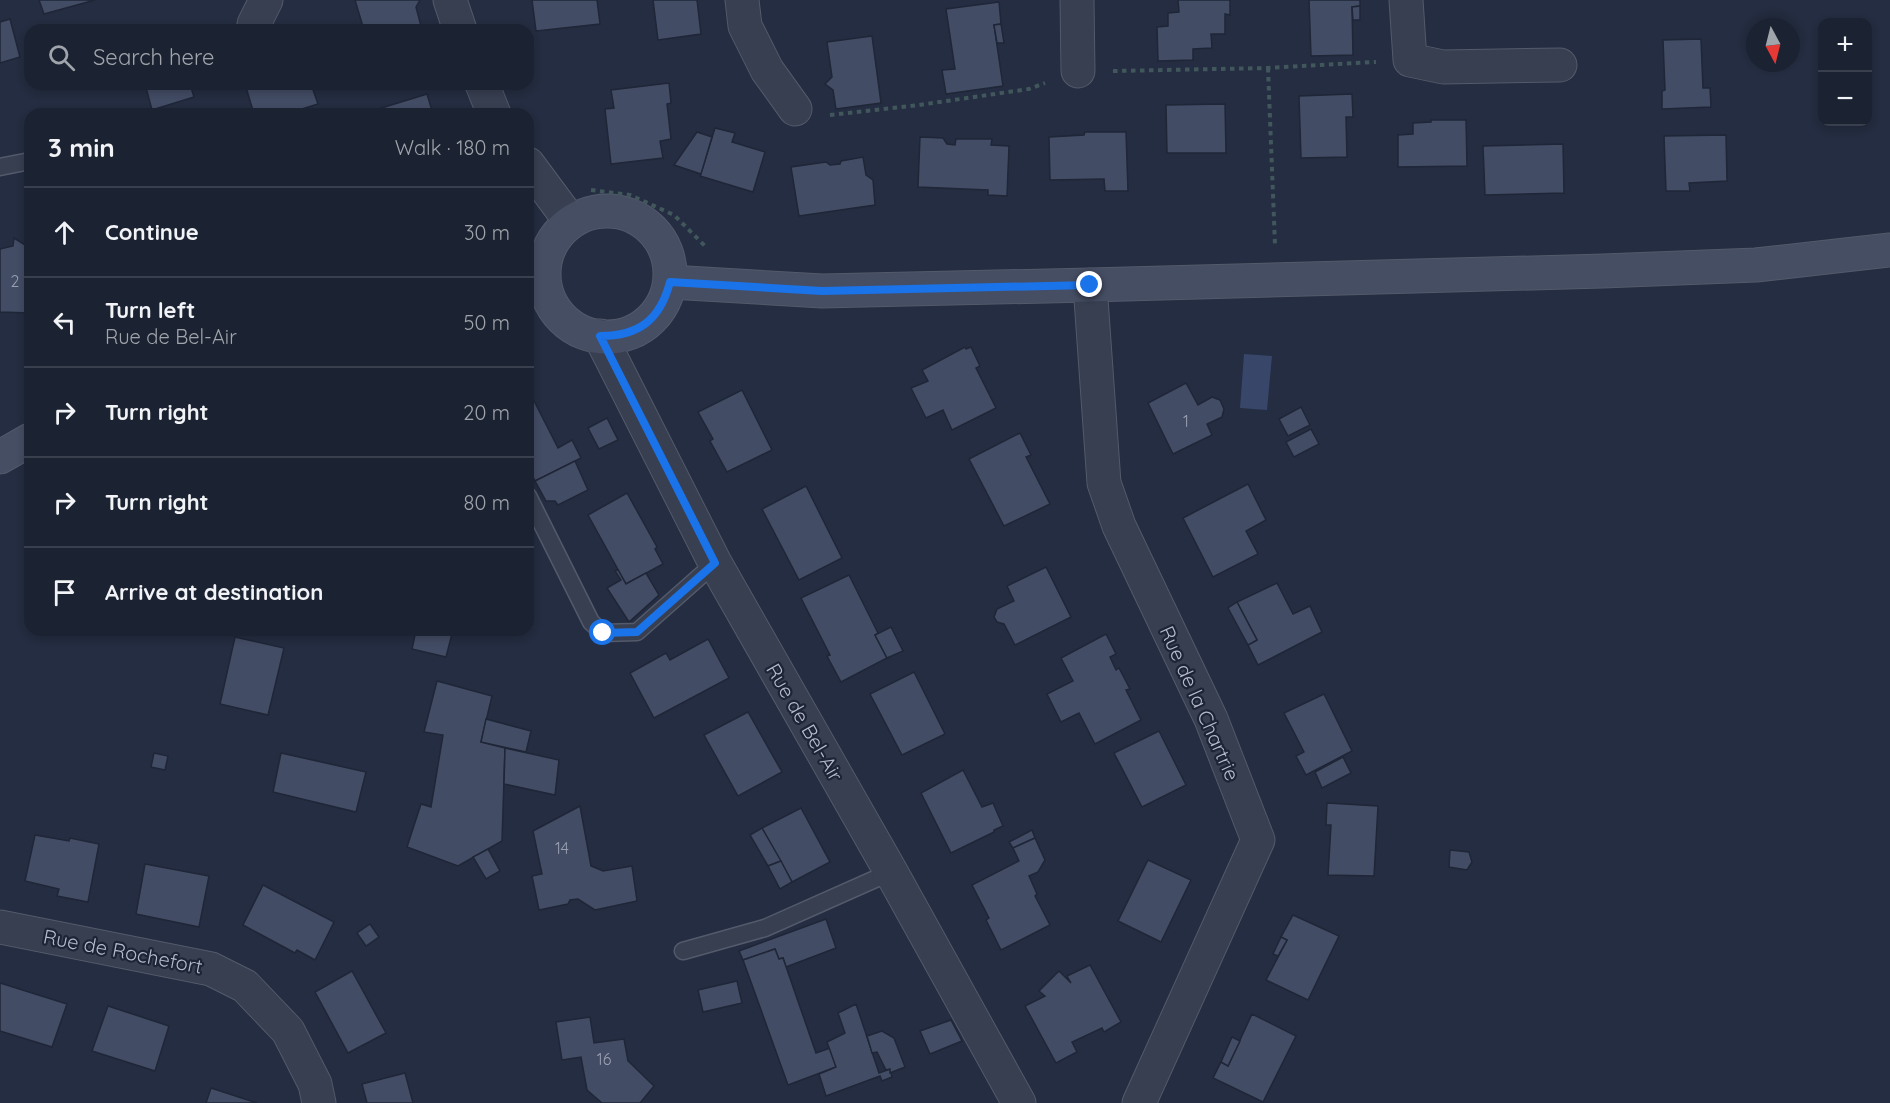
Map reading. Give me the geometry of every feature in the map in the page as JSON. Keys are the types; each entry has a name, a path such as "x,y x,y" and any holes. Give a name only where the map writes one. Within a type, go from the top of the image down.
{"street":[{"path":"450,0 458,24"},
{"path":"742,0 745,26 767,70 795,109"},
{"path":"1077,0 1078,72"},
{"path":"1406,0 1410,60 1443,67 1560,65"},
{"path":"484,90 492,108"},
{"path":"536,176 571,222"},
{"path":"605,211 623,213 640,220 655,231 665,247 670,264 670,282 666,298 658,312 646,324 624,334 600,336 582,331 566,321 537,290 544,274 548,252 560,232 571,222 587,214 605,211"},
{"path":"670,282 822,291 1603,272 1755,265 1890,250"},
{"name":"Rue de la Chartrie","path":"1090,285 1104,483 1119,526 1211,718 1258,840 1139,1103"},
{"name":"Rue de Bel-Air","path":"600,336 715,563 1019,1103"},
{"path":"0,457 24,443"},
{"name":"Rue de Rochefort","path":"0,927 211,969 245,986 288,1031 315,1084 319,1103"}],"lane":[{"path":"0,167 24,162"},
{"path":"534,508 591,622 603,633 637,632 715,563"},
{"path":"683,951 765,928 891,872"}],"path":[{"path":"1268,68 1276,279"},
{"path":"536,176 566,174 591,190 630,195 674,215 706,247 715,252"}],"water":[{"path":"1244,354 1272,356 1267,410 1240,408"}],"building":[{"path":"39,0 95,0 44,14"},
{"path":"355,0 420,0 416,7 420,24 362,24"},
{"path":"532,0 597,0 600,24 536,31"},
{"path":"653,0 697,0 701,34 658,40"},
{"path":"1178,0 1230,0 1230,15 1225,14 1225,34 1211,34 1212,48 1193,49 1193,60 1158,61 1157,27 1168,26 1168,13 1179,12"},
{"path":"1309,0 1360,0 1360,6 1352,7 1353,55 1311,56"},
{"path":"999,2 1001,24 994,25 1003,86 946,94 942,70 955,69 946,9"},
{"path":"1360,6 1360,20 1353,20 1352,7"},
{"path":"10,19 20,57 0,63 0,22"},
{"path":"1001,24 1004,43 997,43 994,25"},
{"path":"872,36 881,103 836,109 833,90 825,84 832,77 827,42"},
{"path":"1701,39 1703,88 1710,88 1711,107 1662,109 1662,91 1665,90 1663,40"},
{"path":"669,83 671,103 667,104 671,139 660,141 663,158 611,164 605,109 614,108 611,90"},
{"path":"147,90 192,90 194,97 151,108"},
{"path":"247,90 313,90 318,104 305,108 252,108"},
{"path":"427,94 431,108 382,108"},
{"path":"1352,94 1353,117 1346,117 1347,157 1301,158 1299,96"},
{"path":"1225,104 1226,153 1167,153 1166,105"},
{"path":"1431,120 1466,120 1467,166 1398,167 1398,135 1413,134 1413,123 1431,122"},
{"path":"715,128 735,133 732,142 765,152 753,192 700,176"},
{"path":"697,132 712,137 701,174 674,165"},
{"path":"1085,132 1126,132 1128,191 1105,191 1104,179 1050,180 1049,137 1084,135"},
{"path":"1726,135 1727,181 1689,183 1690,191 1666,191 1664,136"},
{"path":"920,137 943,138 947,144 955,145 956,139 992,139 991,145 1009,146 1007,196 988,195 988,190 918,187"},
{"path":"1563,144 1564,193 1485,195 1483,146"},
{"path":"863,157 866,175 873,180 875,205 799,216 791,167 826,162 830,165 840,164 841,161"},
{"path":"14,238 24,244 24,313 0,312 0,249 13,246"},
{"path":"965,347 966,349 971,347 980,366 976,368 996,408 952,430 943,410 926,418 911,388 928,381 922,370"},
{"path":"1186,383 1198,405 1212,397 1220,400 1224,409 1222,417 1207,424 1212,435 1173,454 1148,403"},
{"path":"742,390 772,450 727,472 710,441 713,439 698,412"},
{"path":"534,401 558,448 572,440 581,458 535,481"},
{"path":"1301,407 1310,425 1288,436 1279,419"},
{"path":"607,418 618,440 599,449 588,428"},
{"path":"1311,429 1319,444 1294,457 1286,442"},
{"path":"1020,433 1031,455 1026,457 1050,504 1004,526 969,459"},
{"path":"575,461 588,490 558,505 555,501 546,501 535,481"},
{"path":"1248,484 1266,520 1246,531 1258,554 1213,577 1183,518"},
{"path":"806,486 842,558 799,580 762,509"},
{"path":"627,493 657,547 655,549 663,564 626,584 588,515"},
{"path":"1046,567 1071,617 1015,645 1004,624 997,622 994,617 997,609 1014,601 1007,586"},
{"path":"618,570 626,584 646,573 659,595 629,622 607,588 621,580 615,571"},
{"path":"849,575 878,633 875,635 887,658 841,682 801,598"},
{"path":"1277,583 1293,614 1310,606 1322,632 1258,665 1248,645 1257,640 1237,602"},
{"path":"1237,602 1257,640 1248,645 1228,608"},
{"path":"891,627 903,651 887,658 875,635"},
{"path":"1106,634 1116,654 1110,657 1116,670 1119,668 1130,689 1126,690 1141,720 1095,744 1079,713 1061,722 1047,694 1073,681 1061,658"},
{"path":"415,636 451,636 446,657 412,649"},
{"path":"235,637 284,648 268,715 220,704"},
{"path":"708,639 729,678 654,718 630,673 666,653 670,660"},
{"path":"914,672 945,734 902,755 870,694"},
{"path":"437,681 492,696 481,742 505,748 502,841 458,866 407,847 421,804 431,807 443,735 424,732"},
{"path":"1324,694 1352,751 1306,775 1296,756 1304,752 1284,713"},
{"path":"748,712 782,772 738,796 704,735"},
{"path":"486,719 531,731 526,752 481,742"},
{"path":"1159,731 1186,785 1142,807 1114,753"},
{"path":"505,748 559,760 555,795 504,784"},
{"path":"154,753 168,756 165,770 151,767"},
{"path":"281,753 366,772 356,812 273,792"},
{"path":"1343,757 1351,773 1322,788 1315,772"},
{"path":"963,770 982,807 993,803 1003,826 951,853 921,793"},
{"path":"1327,803 1378,806 1374,876 1328,875 1331,825 1326,825"},
{"path":"580,806 591,866 603,871 632,866 637,901 595,910 578,899 570,900 568,904 539,910 532,876 542,874 533,831"},
{"path":"801,808 830,862 792,882 762,828"},
{"path":"762,828 781,861 768,866 750,835"},
{"path":"1032,830 1035,838 1013,848 1009,842"},
{"path":"35,835 69,841 70,838 99,844 88,902 57,896 59,889 25,881"},
{"path":"1035,838 1045,860 1038,872 1029,876 1037,894 1035,896 1050,925 1001,950 986,920 989,918 972,885 1019,861 1013,848"},
{"path":"488,849 500,871 486,879 473,857"},
{"path":"1450,850 1469,852 1472,862 1467,870 1449,867"},
{"path":"1148,860 1191,880 1161,942 1118,921"},
{"path":"781,861 792,882 780,889 768,866"},
{"path":"145,864 209,876 199,927 136,914"},
{"path":"263,885 334,922 315,960 297,950 295,953 243,925"},
{"path":"1293,915 1339,936 1308,1000 1266,980 1287,940 1281,937"},
{"path":"826,919 836,948 786,967 783,958 779,959 775,949 743,960 739,951"},
{"path":"370,924 379,937 366,946 357,933"},
{"path":"1281,937 1287,940 1278,956 1273,954"},
{"path":"775,949 779,959 783,958 816,1053 830,1048 836,1067 788,1085 743,960"},
{"path":"1090,965 1121,1022 1104,1032 1102,1028 1072,1042 1077,1052 1056,1063 1025,1006 1045,996 1039,991 1059,971 1071,983 1067,976"},
{"path":"352,971 386,1033 348,1053 315,992"},
{"path":"737,981 742,1003 703,1012 698,990"},
{"path":"0,983 67,1004 52,1047 0,1031"},
{"path":"856,1004 879,1073 890,1069 892,1077 882,1081 880,1076 826,1096 819,1074 836,1067 827,1042 845,1033 838,1013"},
{"path":"108,1006 169,1026 155,1071 92,1051"},
{"path":"1252,1014 1296,1036 1263,1102 1213,1078 1221,1062 1228,1066"},
{"path":"590,1017 594,1043 624,1039 628,1061 654,1086 640,1103 602,1103 587,1090 581,1057 562,1060 556,1022"},
{"path":"951,1020 962,1041 930,1054 920,1031"},
{"path":"882,1031 894,1038 905,1067 890,1073 890,1069 886,1070 877,1052 872,1053 867,1036"},
{"path":"1232,1037 1240,1041 1228,1066 1221,1062"},
{"path":"405,1073 413,1103 367,1103 362,1084"},
{"path":"211,1088 257,1103 206,1103"}],"route":[{"path":"603,633 637,632 715,563 600,336 616,336 632,332 646,324 658,312 666,298 670,282 822,291 1090,285"}]}
